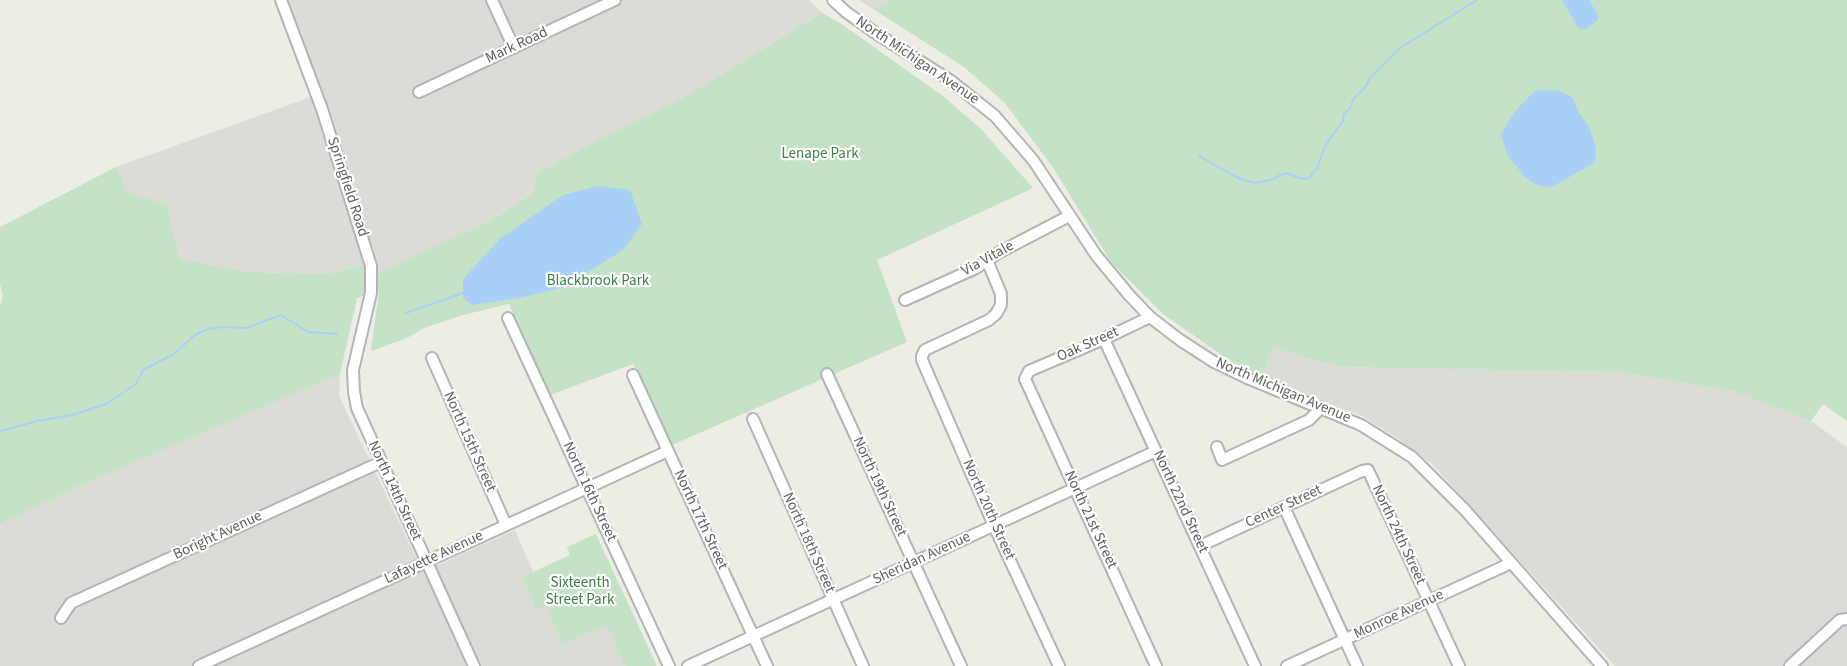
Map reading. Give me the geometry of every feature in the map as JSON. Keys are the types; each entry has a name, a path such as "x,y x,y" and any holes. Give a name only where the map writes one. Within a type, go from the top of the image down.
{"street":[{"name":"Springfield Road","path":"281,0 322,109 371,266 371,293 354,361 352,380"},
{"path":"492,0 514,48"},
{"name":"Mark Road","path":"419,92 615,0"},
{"name":"North Michigan Avenue","path":"833,0 874,32 951,81 995,116 1033,160 1109,272 1150,317 1214,362 1361,424 1412,457 1465,510 1602,666"},
{"name":"Via Vitale","path":"905,300 976,268 998,253 1069,216"},
{"name":"North 20th Street","path":"987,260 1001,294 1001,305 996,314 989,320 925,350 922,360 994,526 1059,666"},
{"name":"Oak Street","path":"1027,375 1029,371 1150,317"},
{"name":"North 16th Street","path":"508,318 669,666"},
{"name":"North 22nd Street","path":"1104,339 1255,666"},
{"name":"North 15th Street","path":"432,358 506,525"},
{"name":"North 19th Street","path":"827,374 961,666"},
{"name":"North 17th Street","path":"633,375 767,666"},
{"name":"North 21st Street","path":"1027,375 1025,378 1156,666"},
{"name":"North 14th Street","path":"352,380 360,416 474,666"},
{"path":"1217,447 1222,460 1304,423 1314,416 1318,406"},
{"name":"North 18th Street","path":"753,419 863,666"},
{"name":"Lafayette Avenue","path":"200,666 668,451"},
{"name":"Sheridan Avenue","path":"688,666 1156,451"},
{"name":"Boright Avenue","path":"61,618 71,603 381,462"},
{"name":"Center Street","path":"1200,546 1368,470"},
{"name":"North 24th Street","path":"1368,470 1459,666"},
{"path":"1284,507 1358,666"},
{"name":"Monroe Avenue","path":"1287,666 1511,563"},
{"path":"1790,666 1840,620 1846,619"}],"shaded area":[{"path":"286,0 809,0 822,13 678,101 602,138 536,174 534,192 492,220 378,273 365,265 326,274 249,272 179,259 167,207 125,191 116,167 322,93"},
{"path":"859,0 893,0 873,9"},
{"path":"1271,348 1340,367 1619,372 1733,391 1811,421 1847,447 1847,666 1615,666 1432,464 1399,439 1360,415 1260,380"},
{"path":"340,374 339,396 423,572 515,530 533,572 522,577 537,609 545,606 563,644 606,625 625,666 0,666 0,524 79,486"}],"green space":[{"path":"893,0 1847,0 1847,421 1823,404 1811,421 1733,391 1619,372 1340,367 1272,348 1260,380 1163,314 1111,262 1054,169 1005,103 964,67 873,9"},
{"name":"Lenape Park","path":"822,13 840,23 943,96 981,129 1033,188 877,260 907,342 672,445 633,364 550,395 509,304 463,315 424,328 407,338 371,351 379,291 357,298 340,374 79,486 0,524 0,307 3,296 0,284 0,227 116,167 126,191 167,206 179,259 249,272 326,274 365,265 378,273 492,220 534,192 536,174 602,138 678,101"},
{"name":"Sixteenth Street Park","path":"596,534 657,666 625,666 606,625 563,644 545,606 537,610 522,577 570,555 567,547"}],"water":[{"path":"1562,0 1589,0 1599,17 1597,21 1586,29 1579,29"},
{"path":"1535,91 1560,91 1573,98 1579,113 1589,127 1596,148 1595,162 1552,187 1539,186 1526,178 1508,156 1501,135 1511,117 1522,104"},
{"path":"598,186 630,190 642,224 623,250 564,287 524,297 473,305 463,298 463,279 501,238 563,195"}],"waterway":[{"path":"1199,156 1236,177 1254,183 1271,180 1285,173 1304,179 1310,177 1317,168 1326,144 1343,121 1344,114 1367,85 1369,79 1400,48 1477,0"},
{"path":"406,313 463,293"},
{"path":"0,431 72,415 106,404 136,384 143,370 174,354 195,335 208,329 246,328 281,315 308,332 337,334"}],"park label":[{"name":"Blackbrook Park","path":"598,282"}]}
